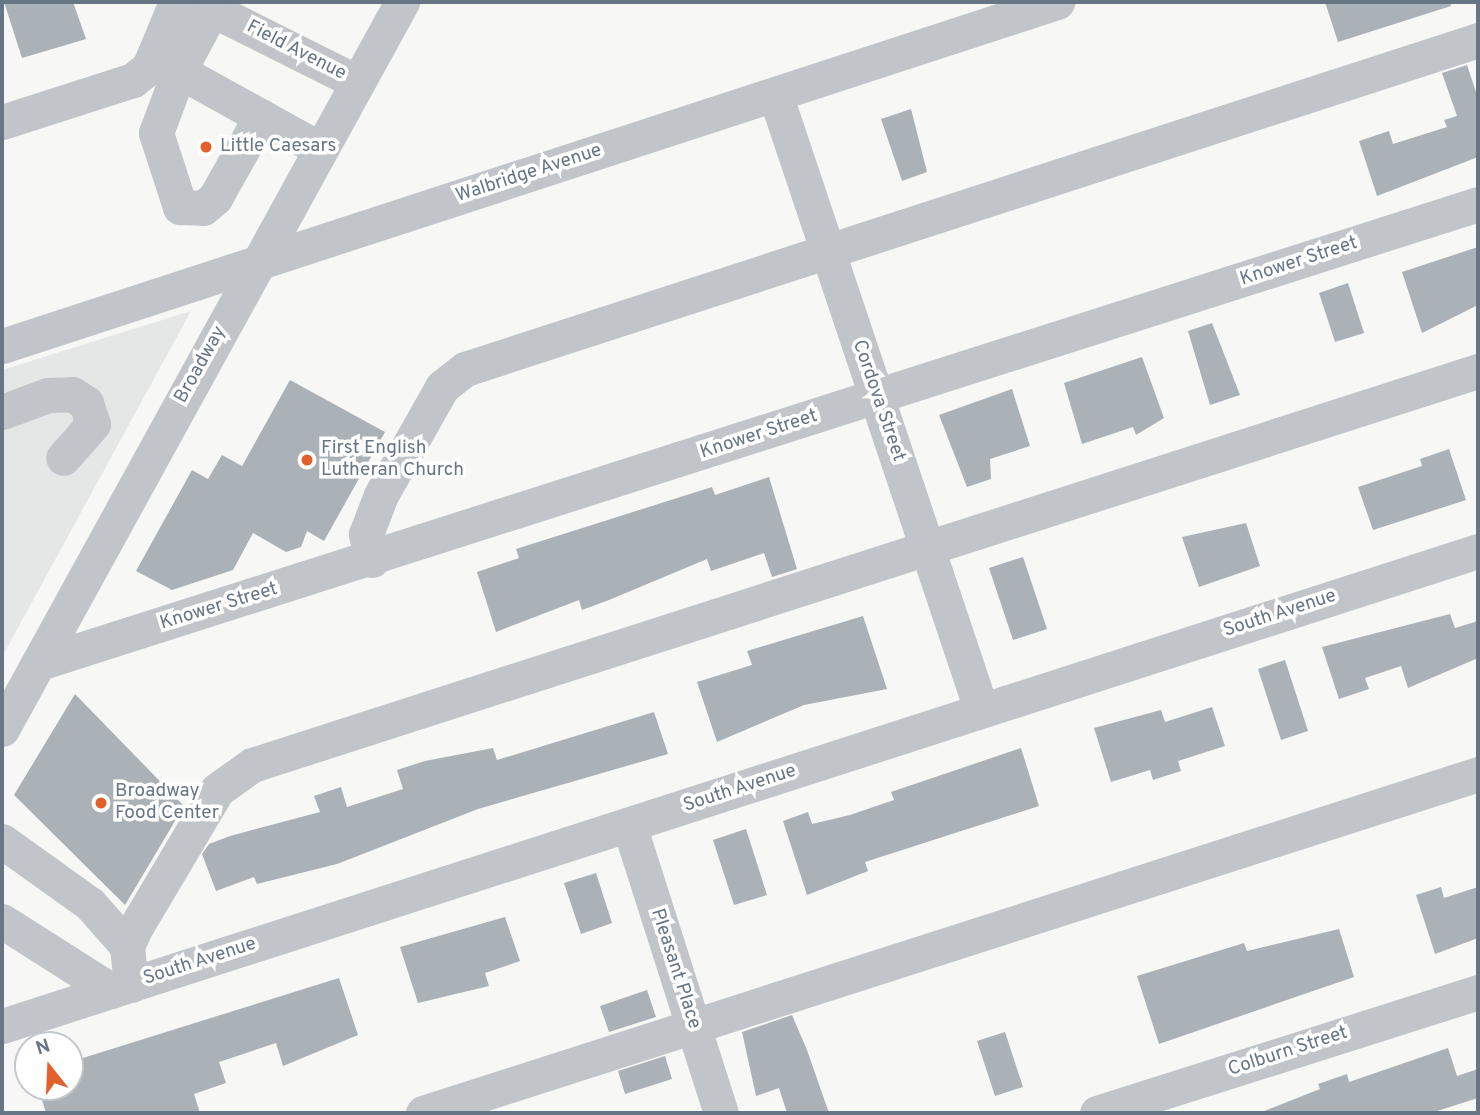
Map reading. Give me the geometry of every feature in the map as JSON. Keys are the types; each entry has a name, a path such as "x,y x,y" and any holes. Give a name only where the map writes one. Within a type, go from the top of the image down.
{"street":[{"path":"2,122 133,80 149,67 177,2"},
{"name":"Broadway","path":"2,729 402,2"},
{"name":"Walbridge Avenue","path":"2,346 1057,2"},
{"path":"205,6 156,133 180,207 203,208 261,116"},
{"name":"Field Avenue","path":"205,6 357,82"},
{"path":"372,560 370,518 451,377 828,251 1478,40"},
{"path":"179,71 320,149"},
{"name":"Cordova Street","path":"775,94 981,709"},
{"name":"Knower Street","path":"39,663 372,560 1478,204"},
{"path":"2,921 122,988 127,946 232,774 1478,371"},
{"path":"2,412 48,396 72,394 86,403 93,424 63,458"},
{"name":"South Avenue","path":"2,1026 1478,551"},
{"path":"423,1113 1478,774"},
{"name":"Pleasant Place","path":"629,825 721,1113"},
{"path":"2,841 90,904 127,946"},
{"name":"Colburn Street","path":"1097,1113 1478,992"}],"shaded area":[{"path":"191,311 2,657 2,370"}],"building":[{"path":"4,2 73,2 86,39 22,58"},
{"path":"1325,2 1450,2 1451,6 1338,42"},
{"path":"1467,65 1478,98 1478,157 1377,196 1359,141 1389,131 1393,144 1447,127 1444,120 1457,116 1442,73"},
{"path":"911,109 927,172 902,181 881,119"},
{"path":"1478,247 1478,305 1422,333 1402,272"},
{"path":"1348,283 1364,333 1335,342 1319,293"},
{"path":"1212,323 1240,395 1210,405 1188,331"},
{"path":"1142,357 1164,418 1136,435 1133,427 1082,444 1064,383"},
{"path":"290,380 385,432 324,541 307,531 301,547 286,552 253,533 233,570 172,590 136,571 192,470 208,479 222,455 242,466"},
{"path":"1012,389 1030,446 990,459 991,479 967,487 939,415"},
{"path":"1449,449 1466,500 1373,530 1358,487 1422,466 1420,459"},
{"path":"769,477 797,569 772,577 764,553 711,571 707,559 582,610 579,600 496,632 477,572 519,558 516,549 712,487 715,495"},
{"path":"1246,523 1260,566 1199,587 1182,537"},
{"path":"1023,557 1047,629 1013,640 989,568"},
{"path":"1450,614 1455,628 1478,621 1478,658 1408,688 1401,666 1365,678 1369,689 1339,699 1322,647"},
{"path":"863,616 887,689 804,705 717,742 697,682 752,665 747,651"},
{"path":"1285,660 1308,731 1281,740 1258,669"},
{"name":"Broadway Food Center","path":"75,694 184,806 125,905 14,795"},
{"path":"1212,707 1225,746 1178,761 1181,771 1153,780 1150,770 1111,782 1094,728 1161,710 1165,722"},
{"path":"654,712 668,754 478,809 337,864 257,884 254,877 216,891 202,854 209,844 230,836 320,812 314,796 341,787 347,807 403,789 397,770 425,761 493,748 497,760"},
{"path":"1021,748 1039,806 865,862 868,871 807,895 783,821 808,812 812,824 850,815 894,800 891,792"},
{"path":"746,829 767,895 734,905 713,840"},
{"path":"596,873 612,923 581,934 564,883"},
{"path":"1441,887 1444,898 1478,887 1478,938 1435,954 1416,895"},
{"path":"505,917 520,961 485,973 489,986 418,1003 400,947"},
{"path":"1339,929 1354,977 1159,1044 1137,976 1244,943 1247,951"},
{"path":"339,978 358,1035 283,1066 276,1043 219,1062 226,1083 194,1094 200,1113 46,1113 42,1101 84,1101 84,1058"},
{"path":"647,990 656,1017 609,1032 600,1006"},
{"path":"792,1015 829,1113 787,1113 779,1088 756,1096 742,1032"},
{"path":"1005,1032 1023,1087 995,1096 977,1041"},
{"path":"1448,1048 1457,1076 1478,1069 1478,1098 1431,1113 1259,1113 1320,1089 1318,1084 1347,1074 1349,1082"},
{"path":"665,1056 672,1079 625,1094 618,1071"}],"place":[{"name":"Little Caesars","path":"206,147"},
{"name":"First English Lutheran Church","path":"307,460"},
{"name":"Broadway Food Center","path":"101,803"}]}
